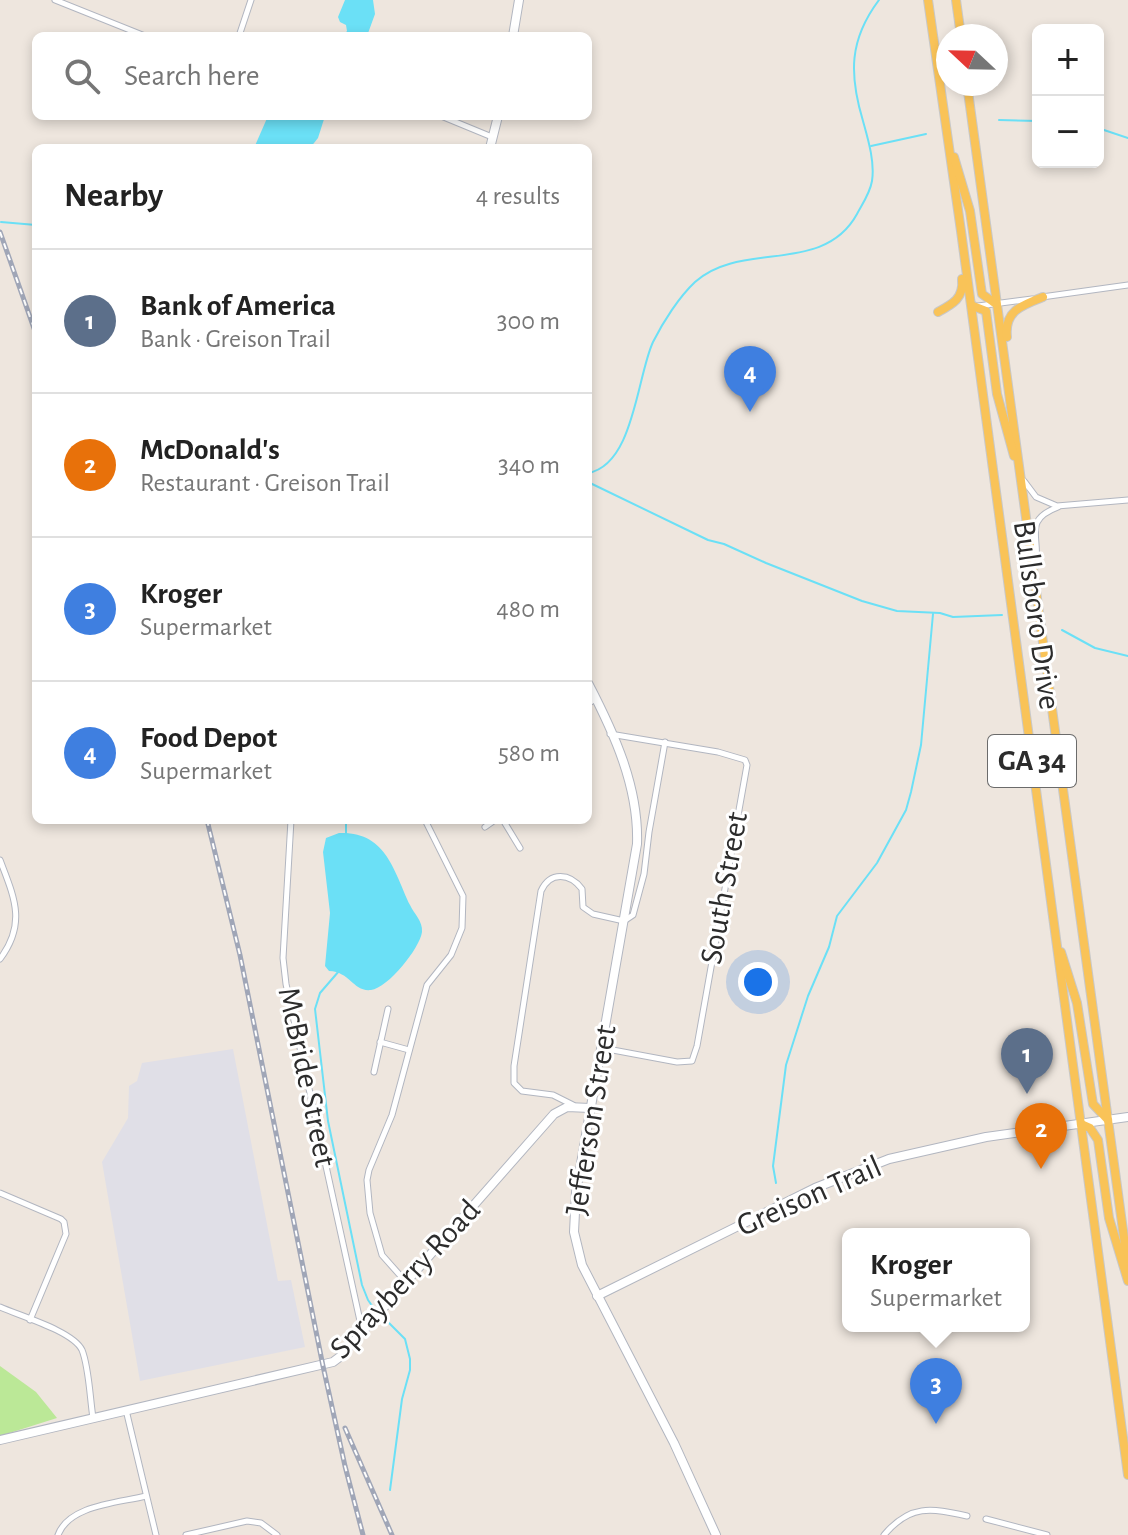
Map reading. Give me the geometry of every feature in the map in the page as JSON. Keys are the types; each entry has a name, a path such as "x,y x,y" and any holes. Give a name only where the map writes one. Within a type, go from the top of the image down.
{"main road":[{"name":"Bullsboro Drive","path":"928,0 972,306 1128,1475"},
{"path":"956,0 959,24"},
{"name":"Bullsboro Drive","path":"969,96 1128,1267"},
{"path":"948,142 960,171 970,211 982,294 997,304"},
{"path":"938,312 959,299 962,293 963,242"},
{"path":"1007,369 1010,352 1006,332 1009,319 1023,305 1043,297"},
{"path":"972,306 986,311 997,394 1021,478"},
{"path":"1055,935 1077,1003 1093,1104 1109,1120"},
{"path":"1081,1124 1090,1128 1098,1140 1109,1218 1128,1281"}],"street":[{"path":"55,0 134,32"},
{"path":"242,32 251,0"},
{"path":"514,32 519,0"},
{"path":"451,120 493,137"},
{"path":"491,144 497,120"},
{"path":"972,306 1128,285"},
{"path":"1021,478 1036,497 1057,506 1128,500"},
{"path":"1034,573 1038,555 1035,523 1048,511 1071,504"},
{"name":"Jefferson Street","path":"592,701 628,773 638,818 637,844 576,1192 574,1232 582,1265 674,1443 716,1535"},
{"name":"South Street","path":"602,1048 677,1062 692,1061 747,765 739,757 610,734"},
{"path":"590,1108 576,1106 553,1095 517,1088 514,1083 541,891 550,879 557,876 574,880 582,889 586,911 624,921 633,915 644,874 665,742"},
{"name":"McBride Street","path":"291,824 283,958 286,984 362,1331"},
{"path":"406,1282 382,1255 370,1213 367,1180 392,1115 427,985 451,955 462,928 463,896 427,824"},
{"path":"485,827 489,824"},
{"path":"505,824 520,848"},
{"path":"0,860 17,908 10,946 0,959"},
{"path":"374,1072 388,1009"},
{"path":"380,1042 409,1050"},
{"name":"Sprayberry Road","path":"0,1440 323,1366 341,1356 554,1114 576,1106"},
{"name":"Greison Trail","path":"597,1296 854,1171 889,1159 986,1137 1128,1117"},
{"path":"0,1193 61,1219 66,1234 30,1320"},
{"path":"0,1307 69,1337 81,1349 93,1418"},
{"path":"126,1410 156,1535"},
{"path":"58,1535 68,1519 79,1513 146,1496"},
{"path":"884,1535 908,1514 923,1509 967,1516"},
{"path":"986,1519 1047,1535"},
{"path":"186,1535 247,1521 261,1523 277,1535"}],"shaded area":[{"path":"233,1049 278,1281 291,1280 305,1347 140,1381 102,1162 128,1118 129,1086 137,1081 142,1063"}],"green space":[{"path":"0,1366 36,1392 57,1418 0,1436"}],"water":[{"path":"345,0 373,0 375,14 368,32 346,32 346,25 338,17"},
{"path":"266,120 324,120 313,144 256,144"},
{"path":"339,833 355,834 378,846 393,867 422,928 416,948 402,966 386,982 371,990 360,988 325,966 330,913 323,852 326,838"}],"waterway":[{"path":"592,471 603,466 615,454 625,437 653,342 672,310 695,282 735,262 803,252 824,245 842,233 857,214 870,190 873,166 855,88 854,58 862,29 879,0"},
{"path":"999,120 1032,121"},
{"path":"1104,130 1128,138"},
{"path":"871,146 926,134"},
{"path":"1,222 32,225"},
{"path":"592,484 708,540 862,601 897,611 940,613 953,617 1002,615"},
{"path":"776,1183 773,1166 786,1065 808,996 829,947 837,916 877,863 906,810 911,792 921,745 933,614"},
{"path":"1062,630 1095,648 1128,656"},
{"path":"346,824 346,833"},
{"path":"339,971 320,993 315,1009 328,1121 362,1285 375,1310"},
{"path":"383,1317 405,1339 410,1359 390,1490"}],"railway":[{"path":"0,232 32,323"},
{"path":"208,824 240,955 323,1366 363,1535"},
{"path":"345,1428 392,1535"}],"place":[{"name":"Food Depot","path":"750,412"},
{"name":"Bank of America","path":"1027,1094"},
{"name":"McDonald's","path":"1041,1169"},
{"name":"Kroger","path":"936,1424"}]}
